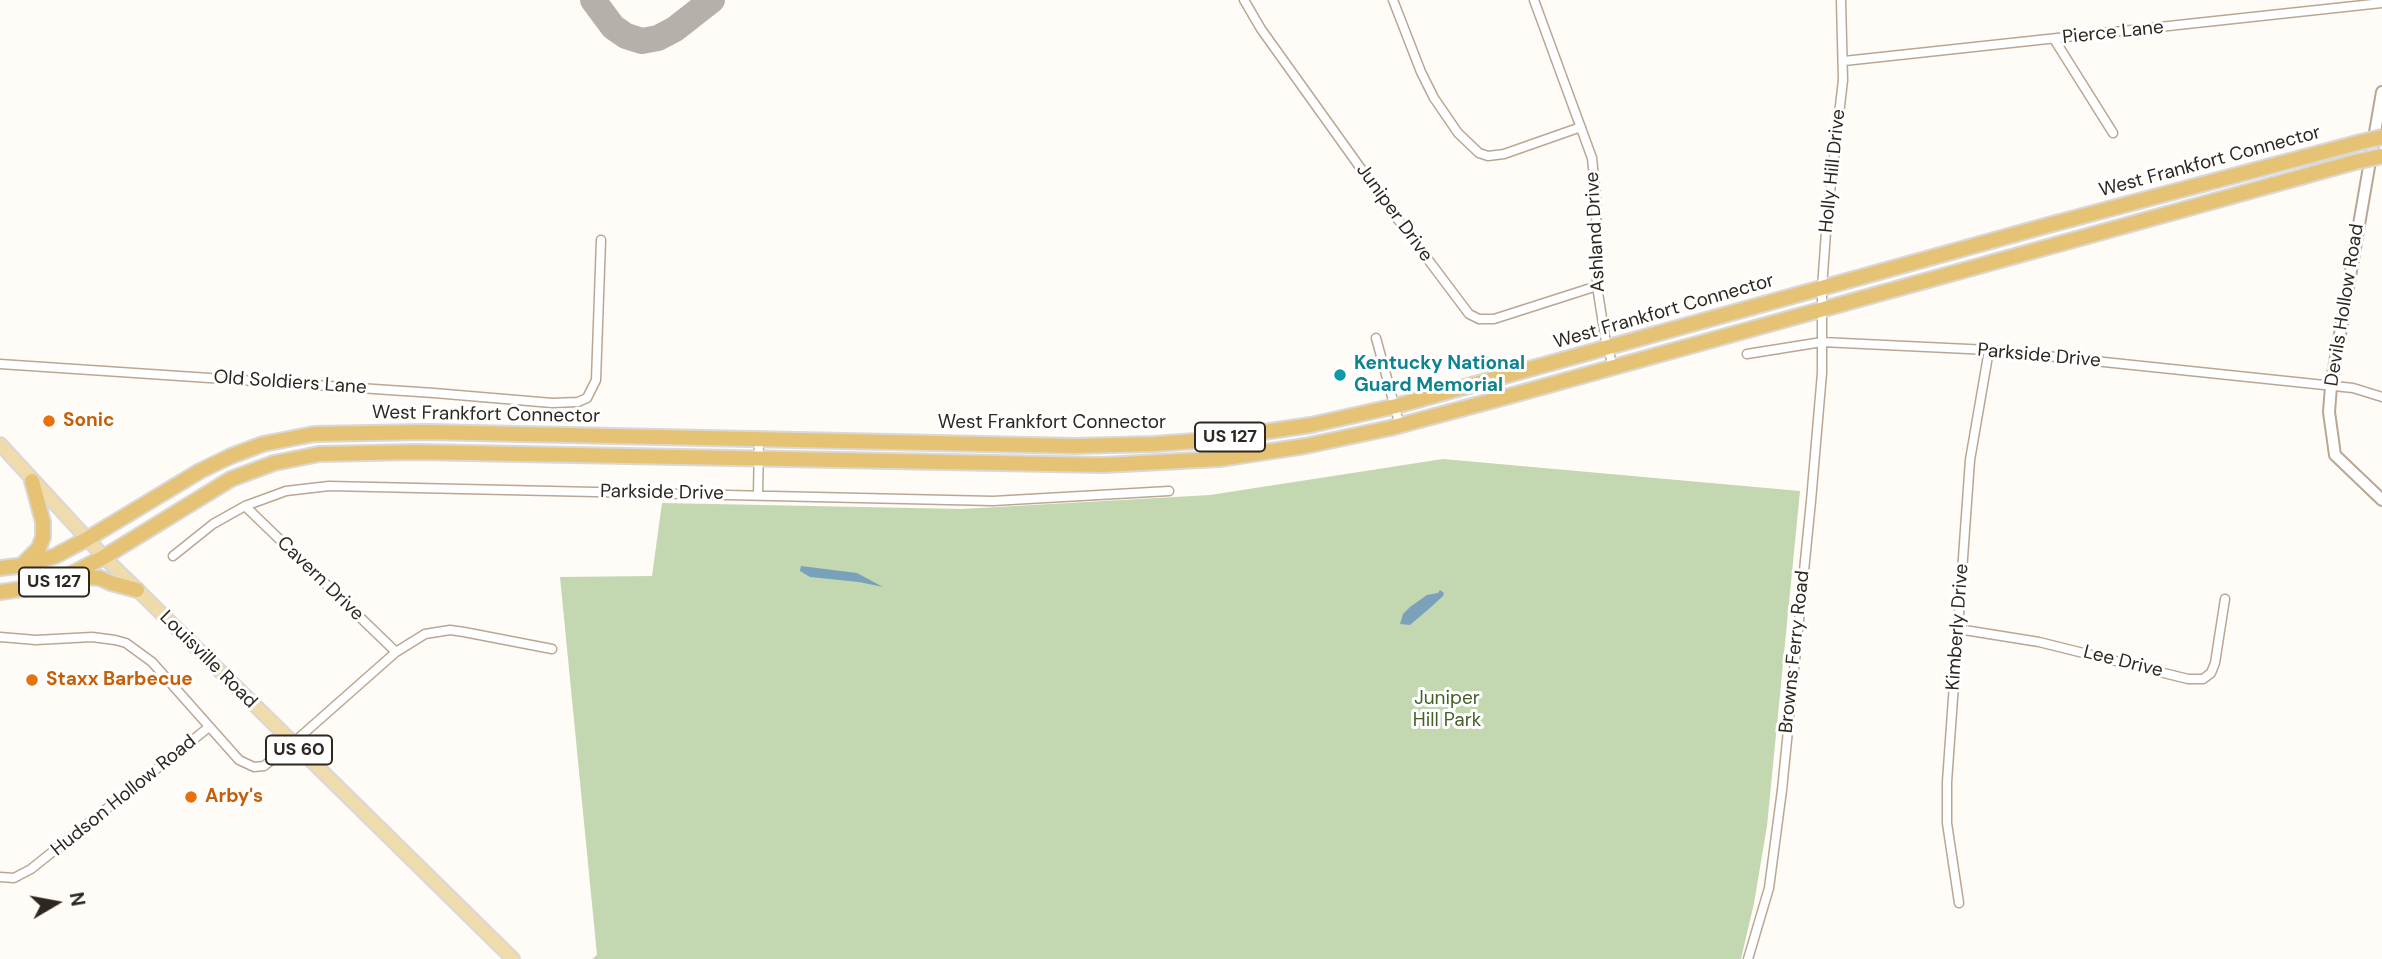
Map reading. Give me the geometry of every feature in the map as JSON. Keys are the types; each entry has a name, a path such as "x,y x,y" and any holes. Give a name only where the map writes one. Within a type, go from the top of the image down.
{"highway":[{"name":"West Frankfort Connector","path":"87,539 215,463 263,444 306,435 378,432 1074,446 1155,444 1274,431 1396,406 2253,169 2382,137"},
{"name":"West Frankfort Connector","path":"104,557 232,479 263,466 296,457 367,451 1055,465 1152,464 1286,450 1400,426 2382,156"},
{"path":"22,566 38,548 43,537 43,522 32,481"},
{"name":"US 127","path":"0,568 22,566 55,556 87,539"},
{"name":"US 127","path":"0,592 58,581 104,557"},
{"path":"58,581 100,578 137,590"}],"main road":[{"name":"Devils Hollow Road","path":"2382,92 2331,386 2329,412 2335,455 2382,500"},
{"name":"Louisville Road","path":"0,444 104,557 513,959"}],"street":[{"name":"Juniper Drive","path":"1244,0 1261,29 1387,205 1469,314 1479,319 1494,319 1597,286"},
{"path":"1393,0 1431,91 1458,133 1479,153 1488,156 1504,154 1581,127"},
{"name":"Ashland Drive","path":"1534,0 1581,127 1595,174 1597,286 1613,367"},
{"name":"Holly Hill Drive","path":"1822,342 1822,288 1844,61 1841,0"},
{"name":"Pierce Lane","path":"1844,61 2382,3"},
{"path":"2054,39 2113,133"},
{"name":"Old Soldiers Lane","path":"0,364 552,403 578,402 587,398 596,380 601,240"},
{"path":"1376,338 1400,426"},
{"name":"Parkside Drive","path":"1747,354 1822,342 1989,350 2331,386 2369,391 2382,397"},
{"name":"Browns Ferry Road","path":"1748,959 1769,888 1780,800 1811,501 1822,342"},
{"name":"Kimberly Drive","path":"1959,904 1949,843 1946,803 1970,460 1989,350"},
{"path":"758,439 758,495"},
{"name":"Parkside Drive","path":"173,556 213,524 245,506 286,491 329,486 993,501 1169,491"},
{"name":"Cavern Drive","path":"245,506 396,652"},
{"name":"Lee Drive","path":"1958,629 2039,642 2188,679 2203,679 2211,673 2215,663 2225,599"},
{"path":"0,637 36,640 104,638 125,643 152,662 239,760 254,767 264,766 396,652 425,634 450,630 552,649"},
{"name":"Hudson Hollow Road","path":"0,877 14,878 32,869 209,727"}],"green space":[{"name":"Juniper Hill Park","path":"1443,459 1800,491 1767,826 1741,959 592,959 597,955 560,577 652,576 662,503 962,509 1210,495"}],"water":[{"path":"801,566 857,573 883,587 810,577 800,571"},
{"path":"1440,590 1444,593 1443,596 1410,625 1400,624 1403,614 1410,607"}],"taxiway":[{"path":"593,0 613,27 626,36 642,41 658,38 675,29 712,0"}],"place":[{"name":"Kentucky National Guard Memorial","path":"1340,375"},
{"name":"Sonic","path":"49,421"},
{"name":"Staxx Barbecue","path":"32,680"},
{"name":"Arby's","path":"191,797"}]}
